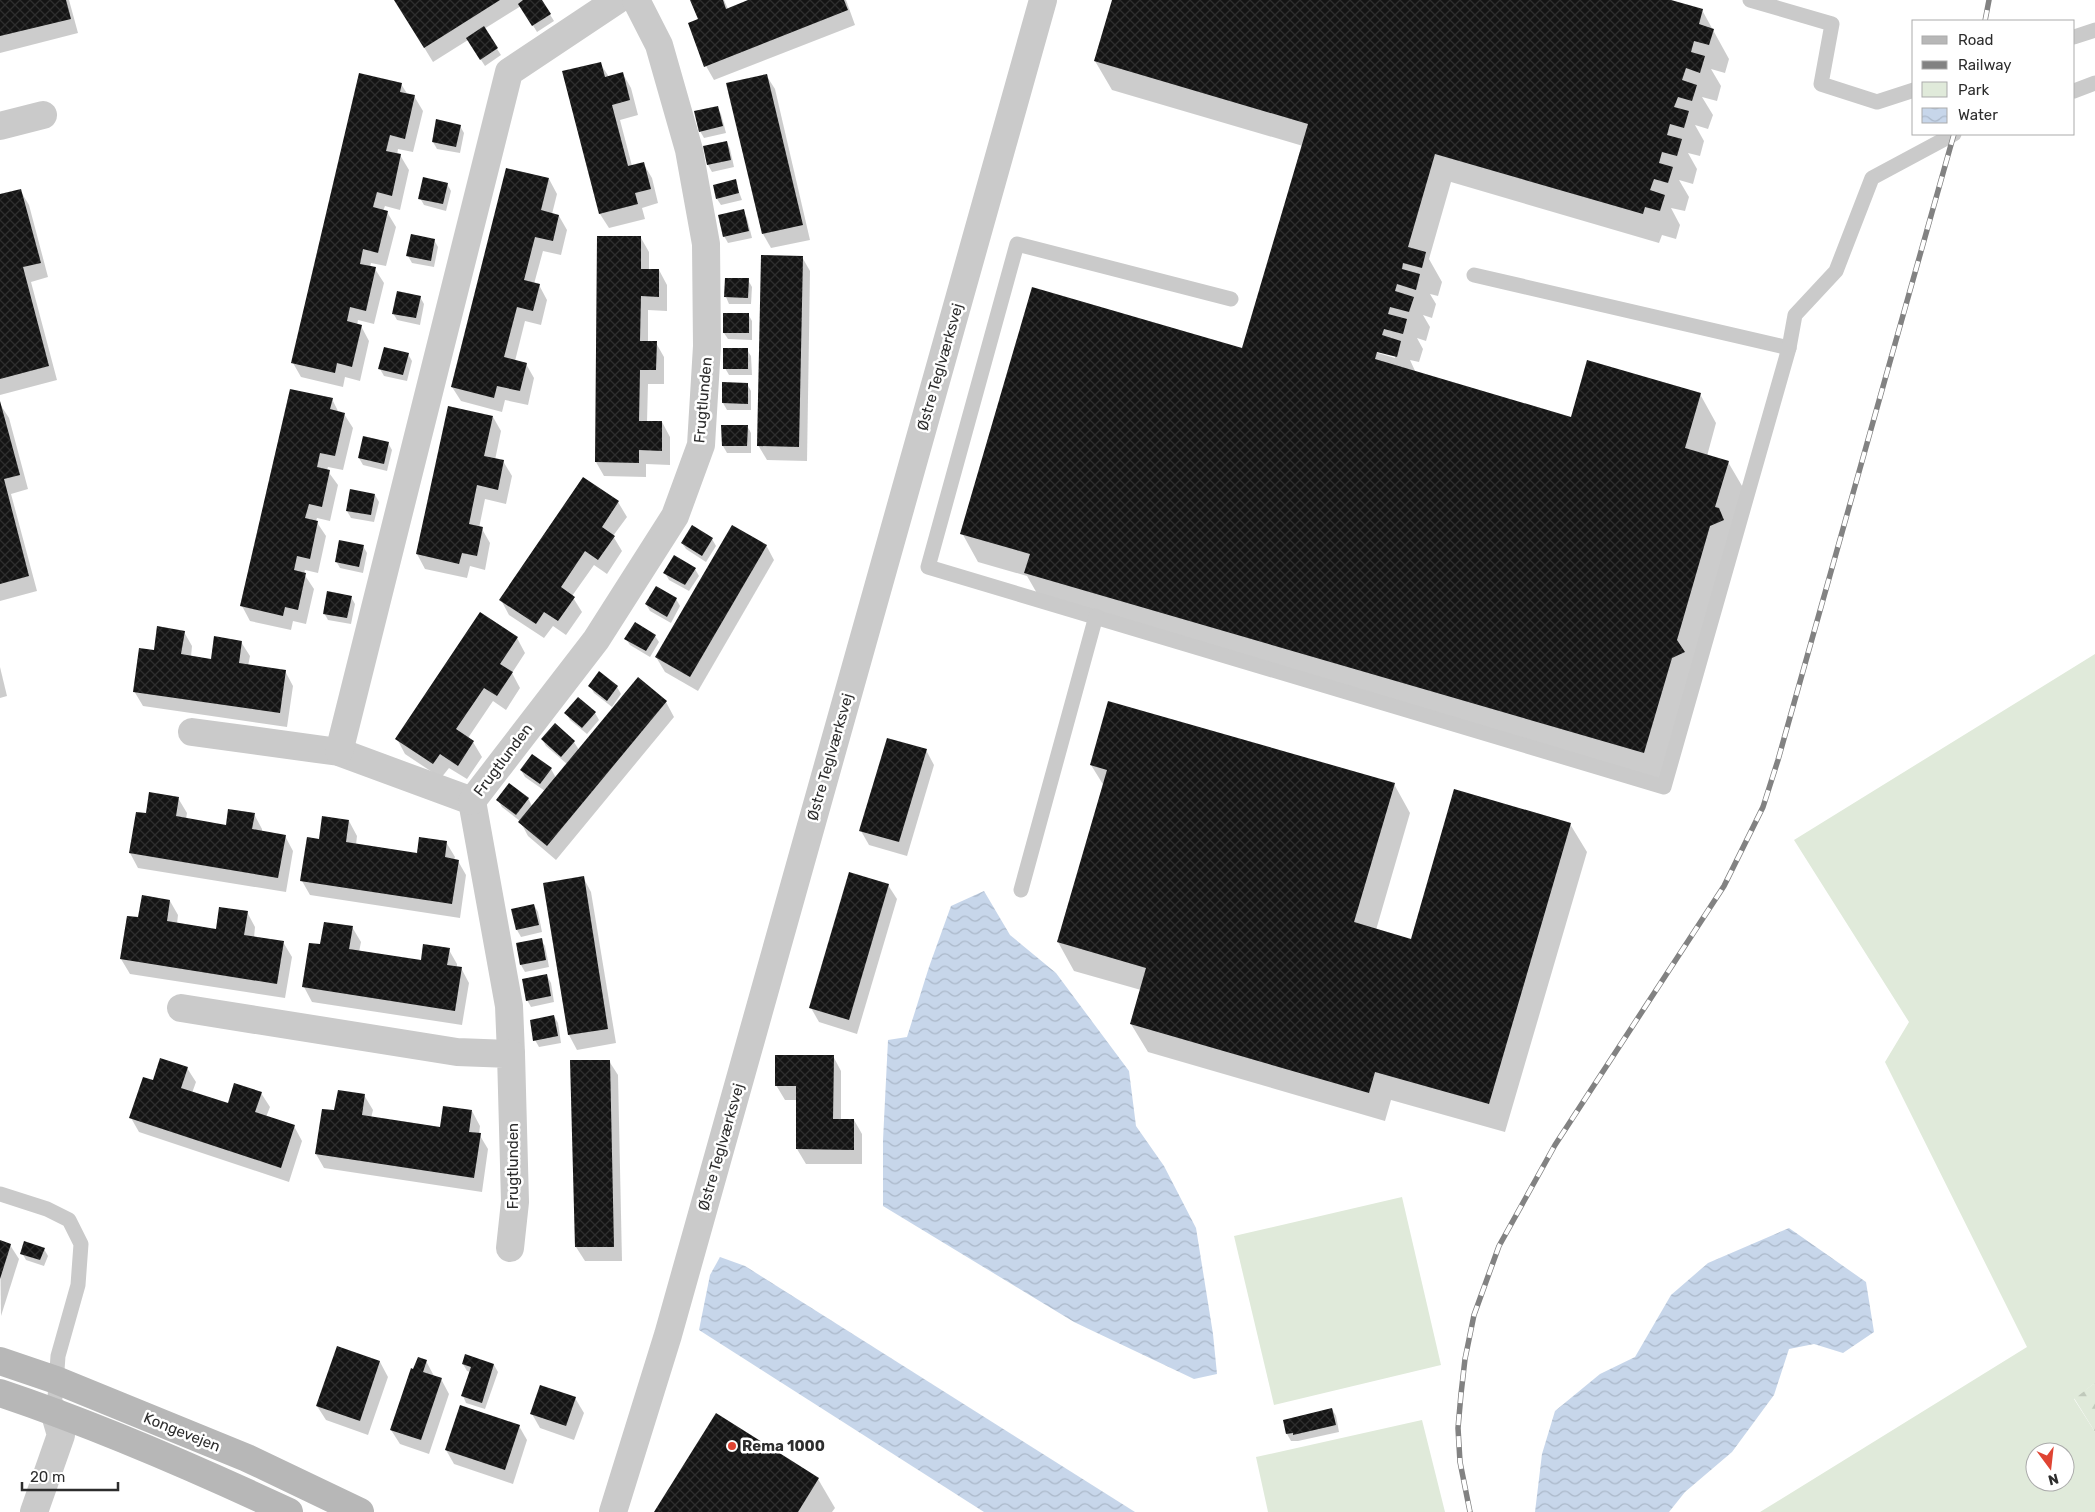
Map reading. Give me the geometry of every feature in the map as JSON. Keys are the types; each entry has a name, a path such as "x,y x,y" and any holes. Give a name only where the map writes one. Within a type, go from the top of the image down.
{"main road":[{"name":"Kongevejen","path":"0,1360 56,1380 247,1458 360,1512"},
{"name":"Kongevejen","path":"0,1393 54,1411 234,1486 289,1512"}],"street":[{"path":"339,752 510,72 617,0"},
{"name":"Frugtlunden","path":"510,1248 515,1202 509,1006 472,801 596,640 675,516 700,445 707,346 706,244 689,150 662,54 636,0"},
{"name":"Østre Teglværksvej","path":"613,1512 674,1316 1042,0"},
{"path":"0,126 43,115"},
{"name":"Frugtlunden","path":"192,732 339,752 472,801"},
{"path":"181,1008 457,1052 511,1054"},
{"path":"34,1512 61,1435 54,1411"}],"lane":[{"path":"1750,0 1832,24 1821,84 1877,102 1912,91"},
{"path":"2075,36 2095,30"},
{"path":"2075,91 2095,83"},
{"path":"1231,299 1017,244 928,566 1664,787 1789,348 1795,315 1836,271 1872,178 1952,135"},
{"path":"1474,275 1789,348"},
{"path":"1021,890 1096,616"},
{"path":"0,1194 47,1209 69,1220 81,1244 78,1285 58,1356 54,1411"}],"green space":[{"path":"2095,654 2095,1383 2074,1399 2095,1432 2095,1512 1760,1512 2027,1347 1885,1062 1909,1022 1794,840"},
{"path":"1402,1197 1441,1365 1274,1405 1234,1236"},
{"path":"2095,1383 2095,1432 2074,1398"},
{"path":"1422,1420 1445,1512 1268,1512 1256,1457"}],"water":[{"path":"984,891 1010,935 1056,973 1129,1071 1136,1126 1164,1166 1196,1228 1213,1334 1217,1374 1194,1379 1074,1322 883,1206 883,1140 888,1040 907,1037 951,906"},
{"path":"1789,1228 1866,1282 1874,1332 1843,1353 1814,1344 1789,1349 1774,1395 1732,1452 1685,1492 1669,1512 1535,1512 1542,1454 1555,1411 1600,1374 1635,1357 1671,1295 1708,1263"},
{"path":"720,1257 745,1266 1135,1512 984,1512 699,1330 710,1275"}],"building":[{"path":"0,0 66,0 71,19 0,36"},
{"path":"394,0 500,0 424,48"},
{"path":"523,0 542,0 551,14 532,26 518,4"},
{"path":"690,0 723,0 726,9 748,0 844,0 848,10 704,67 688,23 698,19"},
{"path":"1112,0 1671,0 1703,9 1699,24 1714,29 1709,45 1694,41 1691,52 1705,56 1700,73 1686,68 1682,80 1697,85 1692,101 1678,97 1674,107 1689,111 1684,128 1670,124 1667,135 1682,139 1677,156 1662,152 1659,163 1673,167 1668,183 1654,179 1650,190 1665,195 1660,211 1645,207 1643,214 1435,154 1408,247 1426,252 1422,268 1403,263 1402,269 1420,274 1416,290 1397,284 1395,291 1414,297 1409,312 1390,307 1388,314 1407,319 1403,334 1384,329 1382,335 1401,341 1397,357 1377,352 1375,359 1571,417 1587,360 1701,393 1685,448 1729,461 1715,507 1719,508 1724,520 1710,526 1677,640 1685,652 1672,658 1644,753 1024,573 1030,554 960,534 1032,287 1242,348 1308,124 1094,61"},
{"path":"484,26 498,48 480,60 466,38"},
{"path":"601,62 605,77 623,72 630,100 612,105 628,166 644,162 651,189 635,193 638,204 599,214 562,71"},
{"path":"359,73 402,83 400,92 415,95 405,139 390,135 386,151 401,154 392,196 377,192 373,207 388,211 378,253 363,249 360,264 376,267 366,311 350,307 347,321 362,325 352,367 337,363 335,373 291,363"},
{"path":"767,74 803,225 762,234 726,83"},
{"path":"718,106 723,126 699,132 694,111"},
{"path":"436,119 461,125 456,147 432,142"},
{"path":"727,141 731,160 707,165 703,146"},
{"path":"506,168 549,178 541,210 559,215 553,241 535,237 524,280 540,284 533,311 517,307 504,357 527,363 520,391 497,386 494,398 451,387"},
{"path":"423,177 448,183 443,204 418,199"},
{"path":"736,179 739,193 716,199 713,185"},
{"path":"21,189 41,263 23,267 49,366 0,379 0,194"},
{"path":"744,209 749,231 723,237 718,215"},
{"path":"411,234 435,239 431,261 406,256"},
{"path":"597,236 641,236 641,269 659,269 659,297 641,296 640,341 657,341 656,370 640,370 639,421 662,421 662,451 639,450 639,463 595,462"},
{"path":"761,255 803,256 799,447 757,446"},
{"path":"725,278 749,278 748,298 724,297"},
{"path":"397,291 421,296 416,318 392,314"},
{"path":"723,313 749,313 749,333 723,333"},
{"path":"384,347 409,353 403,375 378,369"},
{"path":"723,348 748,348 748,369 723,369"},
{"path":"722,382 748,383 748,404 722,403"},
{"path":"290,389 333,398 330,409 345,413 335,456 320,453 317,467 330,470 322,507 309,504 305,518 318,521 310,559 297,556 294,570 306,573 298,610 285,607 283,616 240,606"},
{"path":"0,401 20,475 4,479 29,576 0,584"},
{"path":"448,406 493,416 484,456 504,460 498,490 477,485 469,524 483,527 477,556 462,553 459,564 416,554"},
{"path":"721,425 748,425 747,446 722,446"},
{"path":"363,436 389,442 384,464 358,458"},
{"path":"583,477 619,501 602,527 615,536 598,560 585,551 561,587 575,597 558,621 544,612 536,624 499,600"},
{"path":"350,489 375,494 371,515 346,511"},
{"path":"692,525 713,538 702,556 681,543"},
{"path":"732,525 767,545 690,677 655,657"},
{"path":"339,540 364,545 359,567 335,562"},
{"path":"674,555 696,568 685,585 663,573"},
{"path":"656,586 677,598 667,617 645,604"},
{"path":"327,591 352,596 347,618 323,614"},
{"path":"480,612 518,637 500,664 513,672 497,696 484,688 456,729 474,741 458,766 440,754 433,764 395,739"},
{"path":"635,622 656,635 646,651 624,639"},
{"path":"157,626 185,631 181,654 211,659 214,636 242,641 239,663 286,670 280,713 133,692 139,648 154,650"},
{"path":"599,671 618,686 607,701 588,686"},
{"path":"638,677 667,701 547,846 518,822"},
{"path":"578,697 596,712 582,728 564,713"},
{"path":"1108,701 1395,783 1354,922 1411,939 1454,789 1571,823 1489,1104 1375,1072 1369,1093 1130,1024 1146,968 1057,942 1107,770 1090,765"},
{"path":"555,723 575,741 561,757 541,739"},
{"path":"887,738 927,749 899,842 859,831"},
{"path":"532,754 552,768 540,784 520,770"},
{"path":"509,783 529,798 516,815 496,800"},
{"path":"149,792 179,797 176,816 226,825 228,809 255,813 252,829 286,835 278,878 129,853 136,812 146,813"},
{"path":"322,816 349,820 346,842 417,853 419,837 447,841 445,857 459,860 452,904 300,881 307,837 319,839"},
{"path":"849,872 889,884 849,1020 809,1008"},
{"path":"584,876 608,1029 568,1035 543,883"},
{"path":"142,895 170,900 167,921 216,929 219,907 248,911 244,935 284,941 277,984 120,959 127,916 138,917"},
{"path":"534,904 539,925 516,930 511,909"},
{"path":"324,922 353,926 349,949 421,960 423,944 450,948 447,965 462,967 455,1011 302,987 309,943 320,944"},
{"path":"542,938 546,960 520,965 516,943"},
{"path":"547,974 551,996 526,1001 522,979"},
{"path":"554,1015 558,1036 533,1041 530,1020"},
{"path":"775,1055 834,1055 833,1119 854,1119 854,1150 796,1149 796,1086 775,1086"},
{"path":"160,1058 188,1067 181,1088 228,1103 234,1083 262,1092 255,1112 295,1125 281,1168 129,1118 143,1077 153,1080"},
{"path":"570,1060 610,1060 614,1247 575,1247"},
{"path":"338,1090 365,1094 362,1115 440,1127 443,1106 472,1110 469,1132 481,1133 474,1178 315,1154 322,1109 334,1110"},
{"path":"0,1240 11,1244 0,1279"},
{"path":"24,1241 45,1248 40,1260 20,1254"},
{"path":"337,1346 380,1361 360,1421 316,1406"},
{"path":"465,1354 494,1364 482,1403 461,1396 471,1367 462,1364"},
{"path":"418,1357 427,1360 423,1372 442,1378 421,1440 390,1430 411,1368 413,1369"},
{"path":"540,1385 576,1397 566,1426 530,1414"},
{"path":"460,1405 520,1425 505,1470 445,1450"},
{"path":"1332,1408 1336,1425 1293,1435 1293,1433 1286,1434 1283,1420"},
{"name":"Rema 1000","path":"716,1413 819,1478 798,1512 654,1512"}],"railway":[{"path":"1985,20 1989,0"},
{"path":"1470,1512 1460,1462 1458,1428 1465,1359 1474,1315 1499,1246 1555,1145 1724,886 1763,807 1778,760 1954,135"}],"place":[{"name":"Rema 1000","path":"732,1446"}]}
